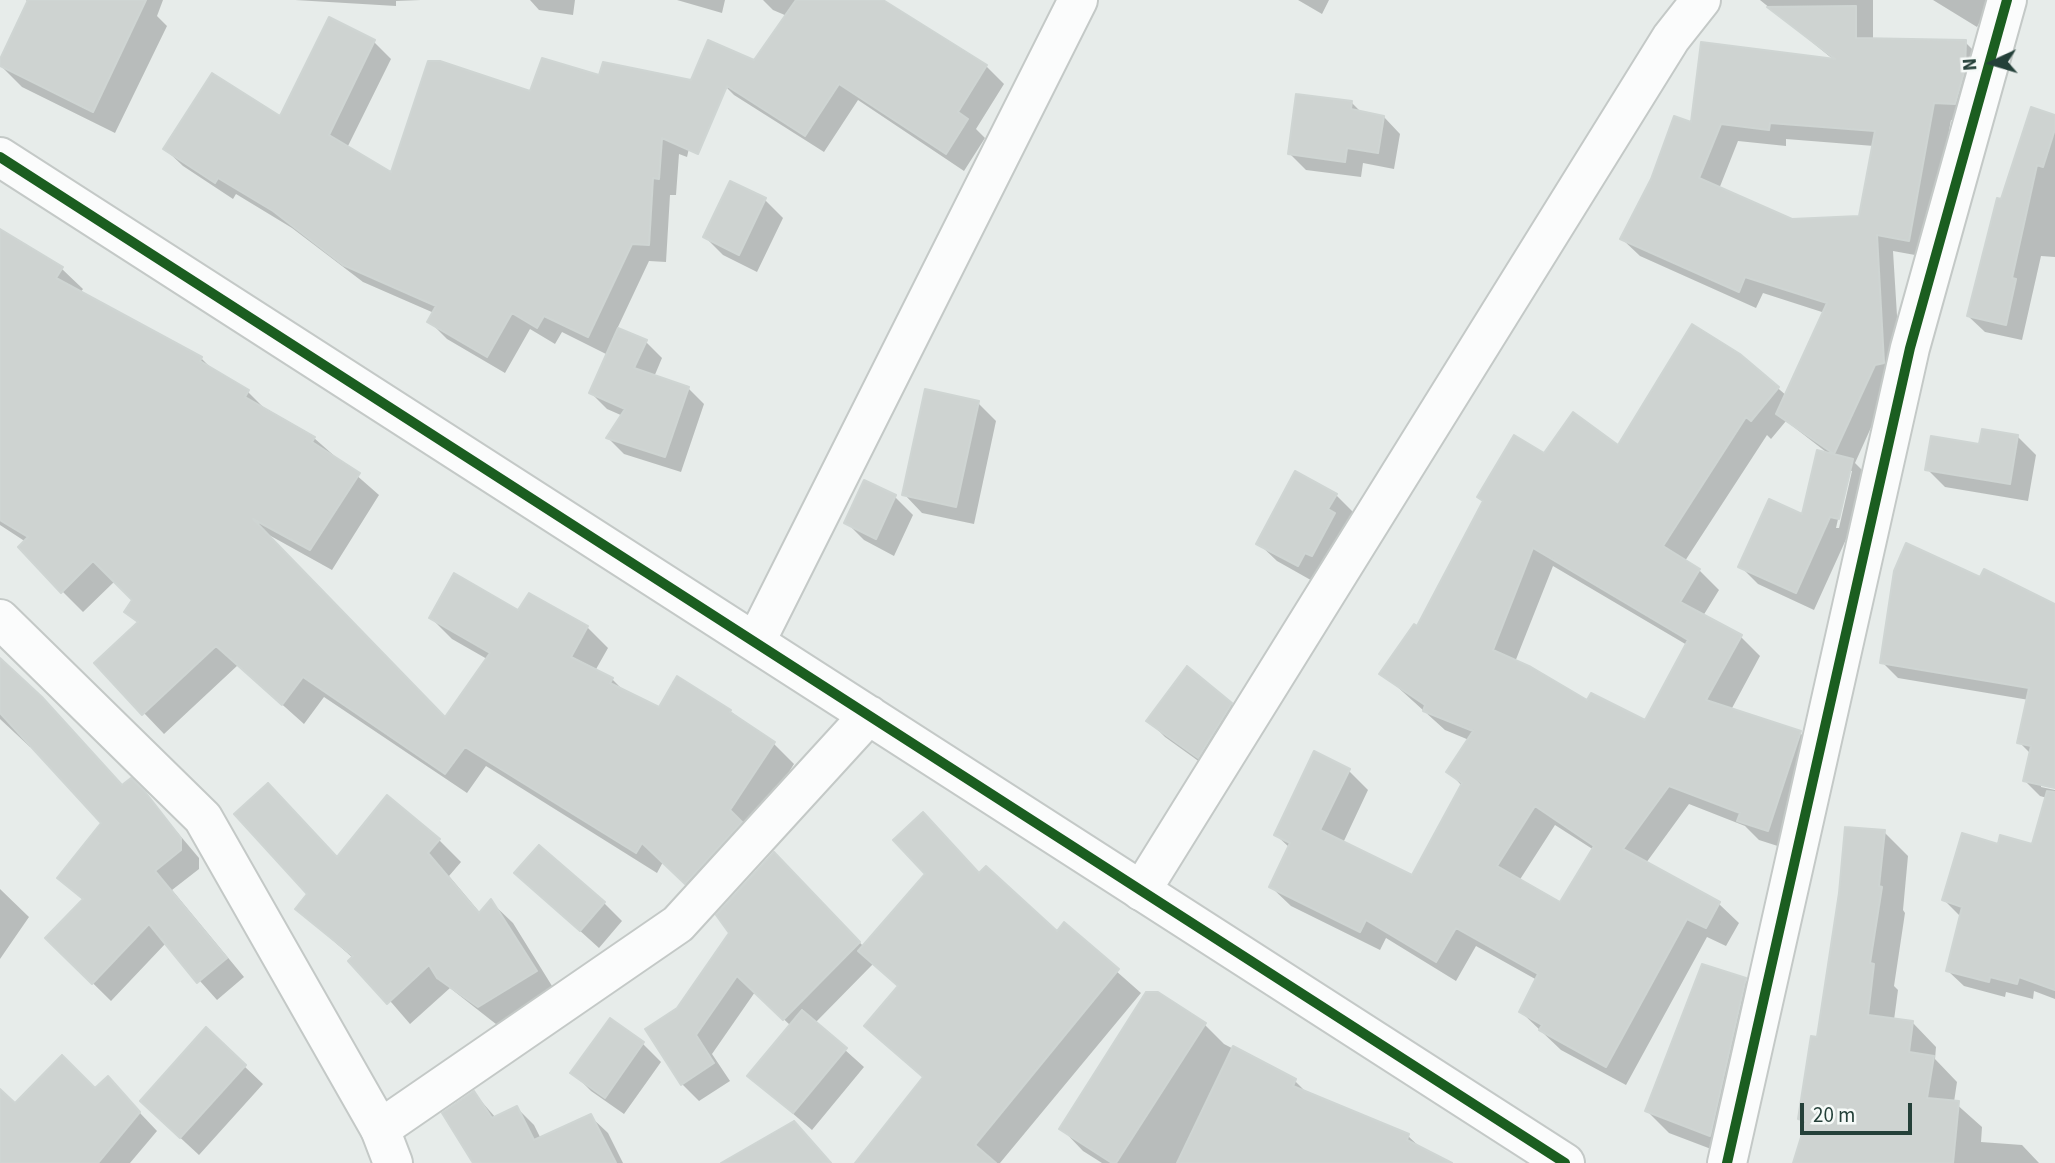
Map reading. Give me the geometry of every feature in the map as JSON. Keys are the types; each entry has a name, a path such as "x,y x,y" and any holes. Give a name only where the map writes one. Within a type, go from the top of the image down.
{"street":[{"path":"756,641 1078,0"},
{"path":"1141,891 1671,38 1701,0"},
{"path":"1727,1163 1910,348 2007,0"},
{"path":"0,158 756,641 1564,1163"},
{"path":"0,619 203,818 386,1146 678,923 869,715"}],"building":[{"path":"28,0 146,0 93,112 0,66 0,59"},
{"path":"796,0 883,0 987,65 958,112 968,119 946,154 839,84 805,136 727,86 698,154 662,138 659,179 653,178 649,245 632,244 588,337 544,316 537,328 512,313 487,357 427,322 436,306 343,265 273,211 218,178 215,183 163,149 212,73 280,116 329,17 375,40 329,135 391,172 428,61 440,61 530,91 542,58 599,75 603,62 691,80 708,40 754,60"},
{"path":"1856,6 1856,38 1966,40 1965,69 1955,104 1934,103 1909,241 1877,235 1884,363 1875,365 1834,454 1776,414 1827,303 1745,277 1739,292 1620,239 1651,179 1674,116 1691,122 1701,42 1835,59 1767,7","holes":["1770,123 1875,131 1859,216 1792,219 1699,178 1721,124 1769,130"]},
{"path":"1296,94 1352,101 1351,109 1384,116 1378,153 1347,148 1345,162 1288,154"},
{"path":"2031,107 2055,115 2055,129 2043,167 2037,165 2012,278 2016,279 2006,325 1967,316 1997,198 2001,199"},
{"path":"730,181 766,198 739,255 703,237"},
{"path":"0,229 63,267 56,278 202,357 200,361 249,390 245,397 315,437 312,442 360,473 310,550 253,519 445,717 490,653 429,618 454,573 518,610 529,593 588,626 571,657 613,678 610,683 659,707 677,676 775,742 730,810 742,822 685,884 642,843 636,853 465,747 445,774 303,677 282,705 216,646 142,715 94,663 138,622 124,612 132,600 93,561 61,593 18,547 28,537 0,520"},
{"path":"1692,324 1740,354 1779,387 1751,421 1746,417 1663,546 1700,569 1680,602 1742,635 1706,700 1801,731 1768,831 1737,821 1740,813 1669,786 1623,849 1720,902 1706,928 1687,919 1606,1067 1539,1030 1542,1025 1519,1012 1538,974 1456,928 1436,962 1366,920 1360,932 1269,887 1290,843 1274,835 1314,751 1350,769 1320,830 1412,875 1462,783 1446,772 1473,731 1423,711 1425,705 1379,674 1414,624 1417,626 1483,501 1477,497 1514,435 1544,453 1573,412 1618,445","holes":["1533,548 1688,640 1645,720 1591,693 1587,700 1531,667 1493,650","1535,806 1594,846 1560,902 1497,866"]},
{"path":"618,328 647,340 634,368 689,387 665,457 606,438 625,409 589,393"},
{"path":"925,389 979,401 956,507 902,495"},
{"path":"1982,429 2018,435 2010,484 1925,470 1931,436 1979,444"},
{"path":"1817,450 1853,459 1839,519 1830,517 1796,593 1738,567 1769,499 1802,514"},
{"path":"1295,471 1337,494 1328,509 1335,513 1312,556 1305,553 1298,566 1256,544"},
{"path":"864,480 896,495 876,539 844,523"},
{"path":"1906,543 1980,577 1984,569 2055,604 2055,788 2023,781 2031,746 2017,743 2029,688 1880,663 1894,571"},
{"path":"0,658 42,697 122,785 131,778 181,838 181,850 155,871 227,958 197,983 149,924 92,984 45,938 83,899 57,878 101,823 0,713"},
{"path":"1187,666 1232,703 1198,758 1146,721"},
{"path":"268,783 337,857 387,795 440,839 428,853 479,913 491,899 537,971 478,1007 437,978 429,965 387,1004 348,961 353,956 295,909 307,894 234,814"},
{"path":"2047,791 2055,792 2055,990 2019,977 2017,984 1990,977 1989,982 1946,971 1962,907 1942,900 1962,833 1998,844 2000,835 2032,844"},
{"path":"923,812 979,873 986,866 1057,931 1064,922 1119,969 975,1145 996,1163 855,1163 923,1077 864,1026 898,986 858,951 925,874 893,840"},
{"path":"1845,827 1885,830 1879,886 1882,887 1870,963 1874,964 1868,1015 1913,1021 1909,1052 1934,1056 1927,1098 1959,1101 1953,1163 1793,1163 1806,1121 1798,1119 1811,1036 1817,1037 1839,893"},
{"path":"539,845 605,902 580,931 514,873"},
{"path":"774,852 860,942 783,1020 737,976 696,1035 714,1063 681,1085 645,1029 677,1008 729,933 716,915"},
{"path":"1702,964 1746,978 1710,1136 1645,1111"},
{"path":"1146,992 1158,992 1206,1023 1116,1163 1112,1163 1059,1129"},
{"path":"802,1010 847,1048 793,1113 747,1076"},
{"path":"610,1018 644,1042 605,1098 570,1073"},
{"path":"206,1027 246,1065 180,1138 140,1101"},
{"path":"1233,1046 1296,1079 1293,1086 1409,1134 1407,1140 1452,1163 1177,1163"},
{"path":"62,1055 95,1088 108,1076 140,1112 98,1163 0,1163 0,1089 15,1103"},
{"path":"474,1091 492,1118 517,1106 534,1140 591,1114 616,1163 473,1163 442,1113"},
{"path":"794,1121 831,1163 721,1163"}],"cycle path":[{"path":"1727,1163 1910,348 2007,0"},
{"path":"0,157 1565,1163"}]}
